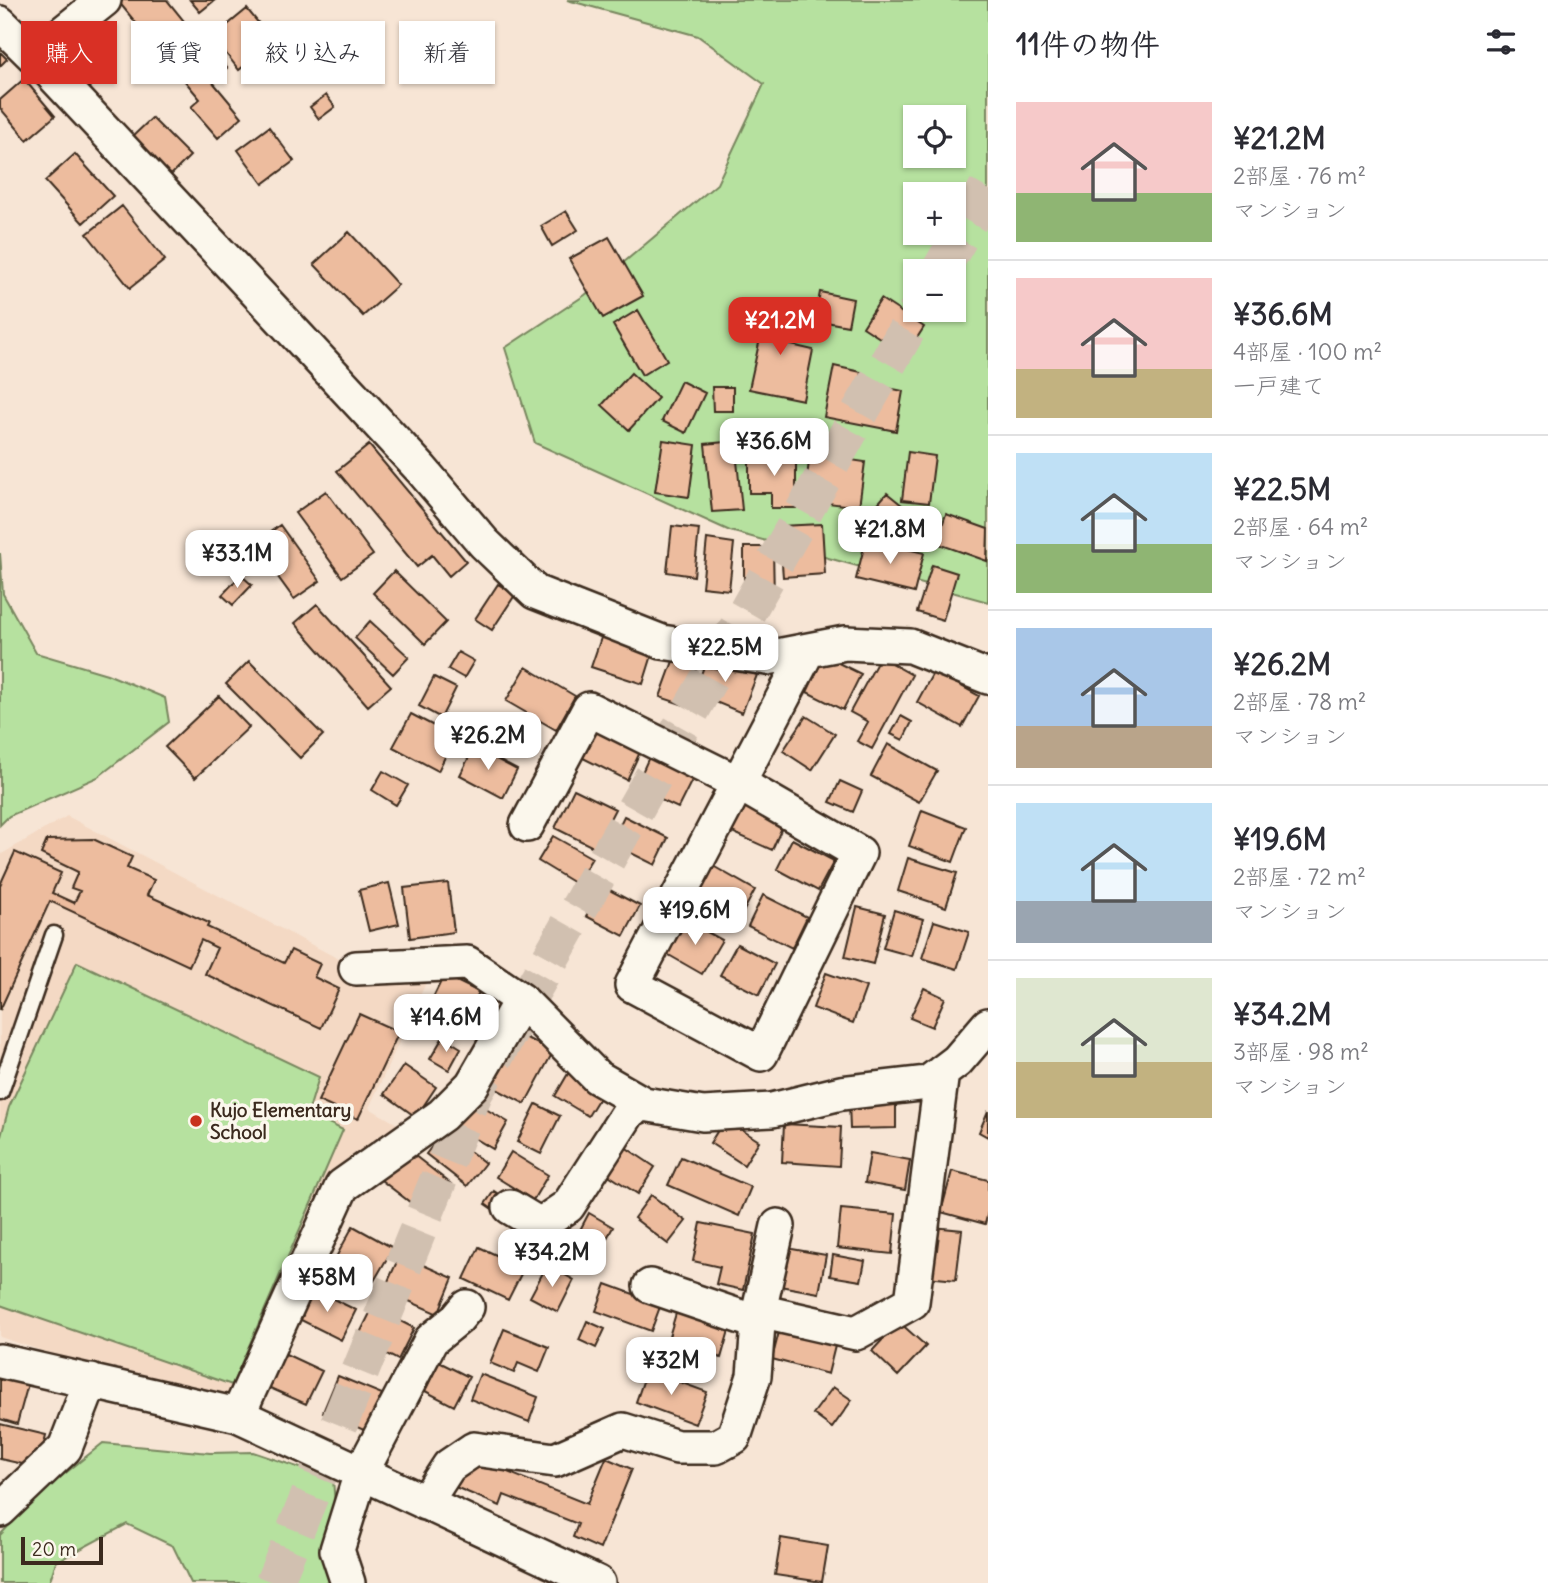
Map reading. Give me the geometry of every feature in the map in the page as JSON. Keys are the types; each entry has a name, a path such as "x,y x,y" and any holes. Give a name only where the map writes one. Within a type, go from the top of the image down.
{"street":[{"path":"78,21 104,0"},
{"path":"0,23 21,44"},
{"path":"59,84 412,459 484,543 535,592 662,642 767,658 845,643 910,646 988,677"},
{"path":"527,825 589,709 738,783 859,853 761,1054 632,985 738,783 808,650"},
{"path":"356,968 467,963 521,1000 597,1077 643,1104 703,1114 772,1110 841,1093 928,1083 957,1061 988,1025"},
{"path":"238,1415 342,1186 442,1115 472,1085 521,1000"},
{"path":"650,1286 747,1319 759,1311 856,1333 912,1302 942,1072"},
{"path":"510,1207 540,1225 568,1206 630,1110 643,1104"},
{"path":"425,1503 449,1466 474,1450 555,1460 623,1430 677,1447 716,1447 734,1437 754,1376 759,1311 778,1226"},
{"path":"348,1583 337,1550 361,1473 431,1340 467,1307"},
{"path":"0,1361 238,1415 598,1583"},
{"path":"0,1510 65,1448 90,1381"}],"lane":[{"path":"0,1092 54,935"}],"shaded area":[{"name":"Kujo Elementary School","path":"67,816 356,968 434,965 369,1108 415,1134 339,1192 238,1415 0,1337 0,855"}],"green space":[{"path":"567,0 988,0 988,602 730,531 535,443 505,348 585,295 717,184 764,84 698,36"},
{"path":"0,553 3,594 36,653 107,674 165,698 169,722 98,777 9,816 0,825"},
{"path":"77,962 319,1077 308,1113 343,1130 232,1385 0,1305 0,1140 9,1107"},
{"path":"103,1443 210,1453 253,1452 333,1479 336,1583 191,1583 173,1546 127,1524 56,1562 49,1583 0,1583 0,1535 37,1496"}],"building":[{"path":"167,0 184,21 134,21 118,1"},
{"path":"190,0 215,0 200,12"},
{"path":"247,9 257,21 241,21 239,70 227,55 227,25"},
{"path":"0,52 7,59 0,66"},
{"path":"21,82 21,84 28,84 55,116 27,140 0,108 0,100"},
{"path":"187,84 214,84 242,117 218,138 191,107 200,99"},
{"path":"326,95 335,107 319,119 310,107"},
{"path":"152,118 190,156 170,176 132,137"},
{"path":"269,127 294,161 263,184 238,150"},
{"path":"75,154 113,196 83,223 45,181"},
{"path":"122,206 165,260 130,288 87,234"},
{"path":"566,211 578,230 552,246 541,226"},
{"path":"349,232 398,285 363,316 314,264"},
{"path":"609,237 643,296 603,318 569,259"},
{"path":"820,292 853,299 848,326 815,320"},
{"path":"881,299 903,313 903,322 916,322 924,327 906,355 863,327"},
{"path":"768,302 794,308 787,344 813,350 803,400 749,389"},
{"path":"638,310 667,360 642,375 613,325"},
{"path":"834,366 861,372 859,382 903,391 896,431 824,417"},
{"path":"631,373 658,398 629,430 602,405"},
{"path":"681,381 705,393 686,433 662,421"},
{"path":"712,387 733,387 733,411 713,411"},
{"path":"663,440 696,445 689,497 655,492"},
{"path":"735,441 742,510 712,512 705,444"},
{"path":"369,445 466,561 449,576 432,555 417,567 337,471"},
{"path":"908,452 935,456 929,503 902,500"},
{"path":"749,454 796,454 796,508 771,508 771,493 749,493"},
{"path":"810,454 865,462 859,507 804,500"},
{"path":"326,491 373,555 342,577 295,513"},
{"path":"887,493 929,527 917,542 875,507"},
{"path":"946,514 988,529 987,561 936,543"},
{"path":"822,524 825,574 783,577 779,526"},
{"path":"280,525 320,581 294,599 254,544"},
{"path":"672,526 699,529 694,576 667,572"},
{"path":"707,539 734,543 729,590 702,587"},
{"path":"866,539 924,553 914,593 856,579"},
{"path":"744,547 773,547 774,599 744,600"},
{"path":"932,565 957,573 943,620 917,612"},
{"path":"394,571 446,622 425,644 373,593"},
{"path":"241,575 252,585 233,605 222,595"},
{"path":"498,584 515,595 492,630 475,619"},
{"path":"317,604 391,686 368,706 295,623"},
{"path":"370,621 409,657 393,674 355,638"},
{"path":"602,635 653,652 643,684 591,667"},
{"path":"458,652 474,661 464,678 448,669"},
{"path":"676,653 699,661 684,705 660,697"},
{"path":"708,656 757,675 742,713 694,693"},
{"path":"824,656 861,674 843,710 807,692"},
{"path":"880,657 912,675 872,749 857,741 868,722 850,712"},
{"path":"249,661 323,735 300,758 226,684"},
{"path":"526,667 575,696 556,730 506,701"},
{"path":"934,671 979,696 962,727 917,702"},
{"path":"434,677 456,688 441,718 419,706"},
{"path":"219,696 249,727 195,778 165,747"},
{"path":"411,714 455,737 438,771 393,747"},
{"path":"806,716 835,734 812,770 783,751"},
{"path":"901,716 912,722 903,740 891,734"},
{"path":"596,727 641,750 627,780 581,757"},
{"path":"888,744 937,771 919,802 871,776"},
{"path":"474,747 517,770 503,798 460,775"},
{"path":"649,757 693,778 678,808 635,788"},
{"path":"383,771 408,785 396,805 372,790"},
{"path":"840,781 862,791 853,812 830,802"},
{"path":"574,789 615,809 595,848 555,828"},
{"path":"744,805 784,823 772,850 732,832"},
{"path":"922,810 966,827 953,862 909,846"},
{"path":"624,816 668,838 655,865 611,843"},
{"path":"553,836 592,858 576,884 538,861"},
{"path":"93,839 132,857 127,868 154,880 147,895 209,923 207,927 284,963 291,950 320,964 314,977 339,989 321,1028 205,974 217,948 201,940 189,966 50,901 0,1010 0,885 15,852 61,873 52,893 74,903 80,891 71,888 78,872 41,854 47,840"},
{"path":"792,839 834,861 818,891 777,869"},
{"path":"908,858 957,873 946,907 898,891"},
{"path":"713,866 755,890 742,914 699,890"},
{"path":"389,883 399,924 369,931 359,890"},
{"path":"448,883 454,932 410,938 404,888"},
{"path":"602,886 640,906 624,936 586,916"},
{"path":"763,895 807,917 792,948 748,926"},
{"path":"857,907 885,914 873,964 845,957"},
{"path":"894,910 923,919 912,956 883,948"},
{"path":"687,921 722,940 702,974 667,954"},
{"path":"934,921 969,932 957,969 922,958"},
{"path":"737,944 775,964 759,995 720,975"},
{"path":"826,973 866,987 853,1023 813,1008"},
{"path":"444,975 479,992 463,1027 427,1010"},
{"path":"924,988 945,998 932,1027 910,1018"},
{"path":"359,1014 399,1032 358,1119 318,1101"},
{"path":"519,1034 553,1052 525,1104 491,1086"},
{"path":"443,1037 461,1048 449,1070 430,1059"},
{"path":"404,1065 436,1087 416,1117 384,1094"},
{"path":"569,1072 602,1093 588,1116 555,1096"},
{"path":"467,1098 508,1122 493,1149 451,1124"},
{"path":"896,1101 896,1128 850,1129 849,1102"},
{"path":"536,1104 560,1116 541,1154 517,1142"},
{"path":"988,1111 988,1137 979,1132"},
{"path":"725,1119 759,1141 744,1165 710,1143"},
{"path":"784,1124 841,1127 839,1166 782,1162"},
{"path":"444,1131 485,1163 467,1186 426,1154"},
{"path":"625,1147 655,1167 638,1194 607,1174"},
{"path":"405,1148 451,1184 438,1201 426,1191 415,1206 381,1180"},
{"path":"511,1152 548,1175 533,1200 496,1177"},
{"path":"870,1153 910,1160 905,1190 865,1183"},
{"path":"681,1157 751,1187 739,1216 668,1185"},
{"path":"952,1171 988,1180 988,1212 985,1224 941,1212"},
{"path":"494,1191 510,1202 501,1215 485,1204"},
{"path":"651,1195 686,1221 668,1244 634,1218"},
{"path":"841,1209 896,1214 892,1254 837,1248"},
{"path":"589,1213 613,1227 595,1260 571,1247"},
{"path":"701,1223 755,1234 743,1290 716,1284 720,1267 693,1261"},
{"path":"353,1226 393,1248 374,1281 335,1259"},
{"path":"933,1227 962,1230 956,1280 927,1277"},
{"path":"479,1247 524,1268 508,1300 464,1279"},
{"path":"781,1247 826,1255 819,1293 774,1285"},
{"path":"400,1255 453,1278 438,1314 384,1290"},
{"path":"833,1255 865,1261 861,1281 830,1276"},
{"path":"547,1265 574,1280 558,1312 530,1297"},
{"path":"606,1284 661,1304 651,1331 596,1311"},
{"path":"313,1289 356,1310 341,1340 299,1319"},
{"path":"373,1307 414,1328 398,1360 357,1339"},
{"path":"677,1310 730,1327 721,1358 668,1340"},
{"path":"587,1321 605,1329 596,1348 579,1340"},
{"path":"899,1322 926,1346 898,1376 872,1351"},
{"path":"780,1328 836,1342 828,1374 772,1359"},
{"path":"504,1329 549,1347 539,1372 518,1363 514,1373 490,1363"},
{"path":"277,1350 322,1371 306,1404 261,1384"},
{"path":"439,1362 469,1377 454,1406 425,1391"},
{"path":"647,1370 707,1392 695,1424 636,1402"},
{"path":"480,1374 538,1397 529,1422 470,1399"},
{"path":"0,1376 28,1384 17,1424 0,1419"},
{"path":"338,1376 382,1394 366,1431 323,1412"},
{"path":"833,1387 852,1400 832,1428 813,1414"},
{"path":"0,1424 46,1435 41,1456 27,1465 0,1459"},
{"path":"606,1458 632,1469 600,1549 573,1537 578,1524 504,1495 500,1506 453,1486 475,1459 587,1504"},
{"path":"781,1538 828,1546 822,1582 775,1575"}],"tunnel":[{"path":"947,259 988,187"},
{"path":"274,1583 474,1093 911,322"}],"place":[{"name":"Kujo Elementary School","path":"196,1121"}]}
